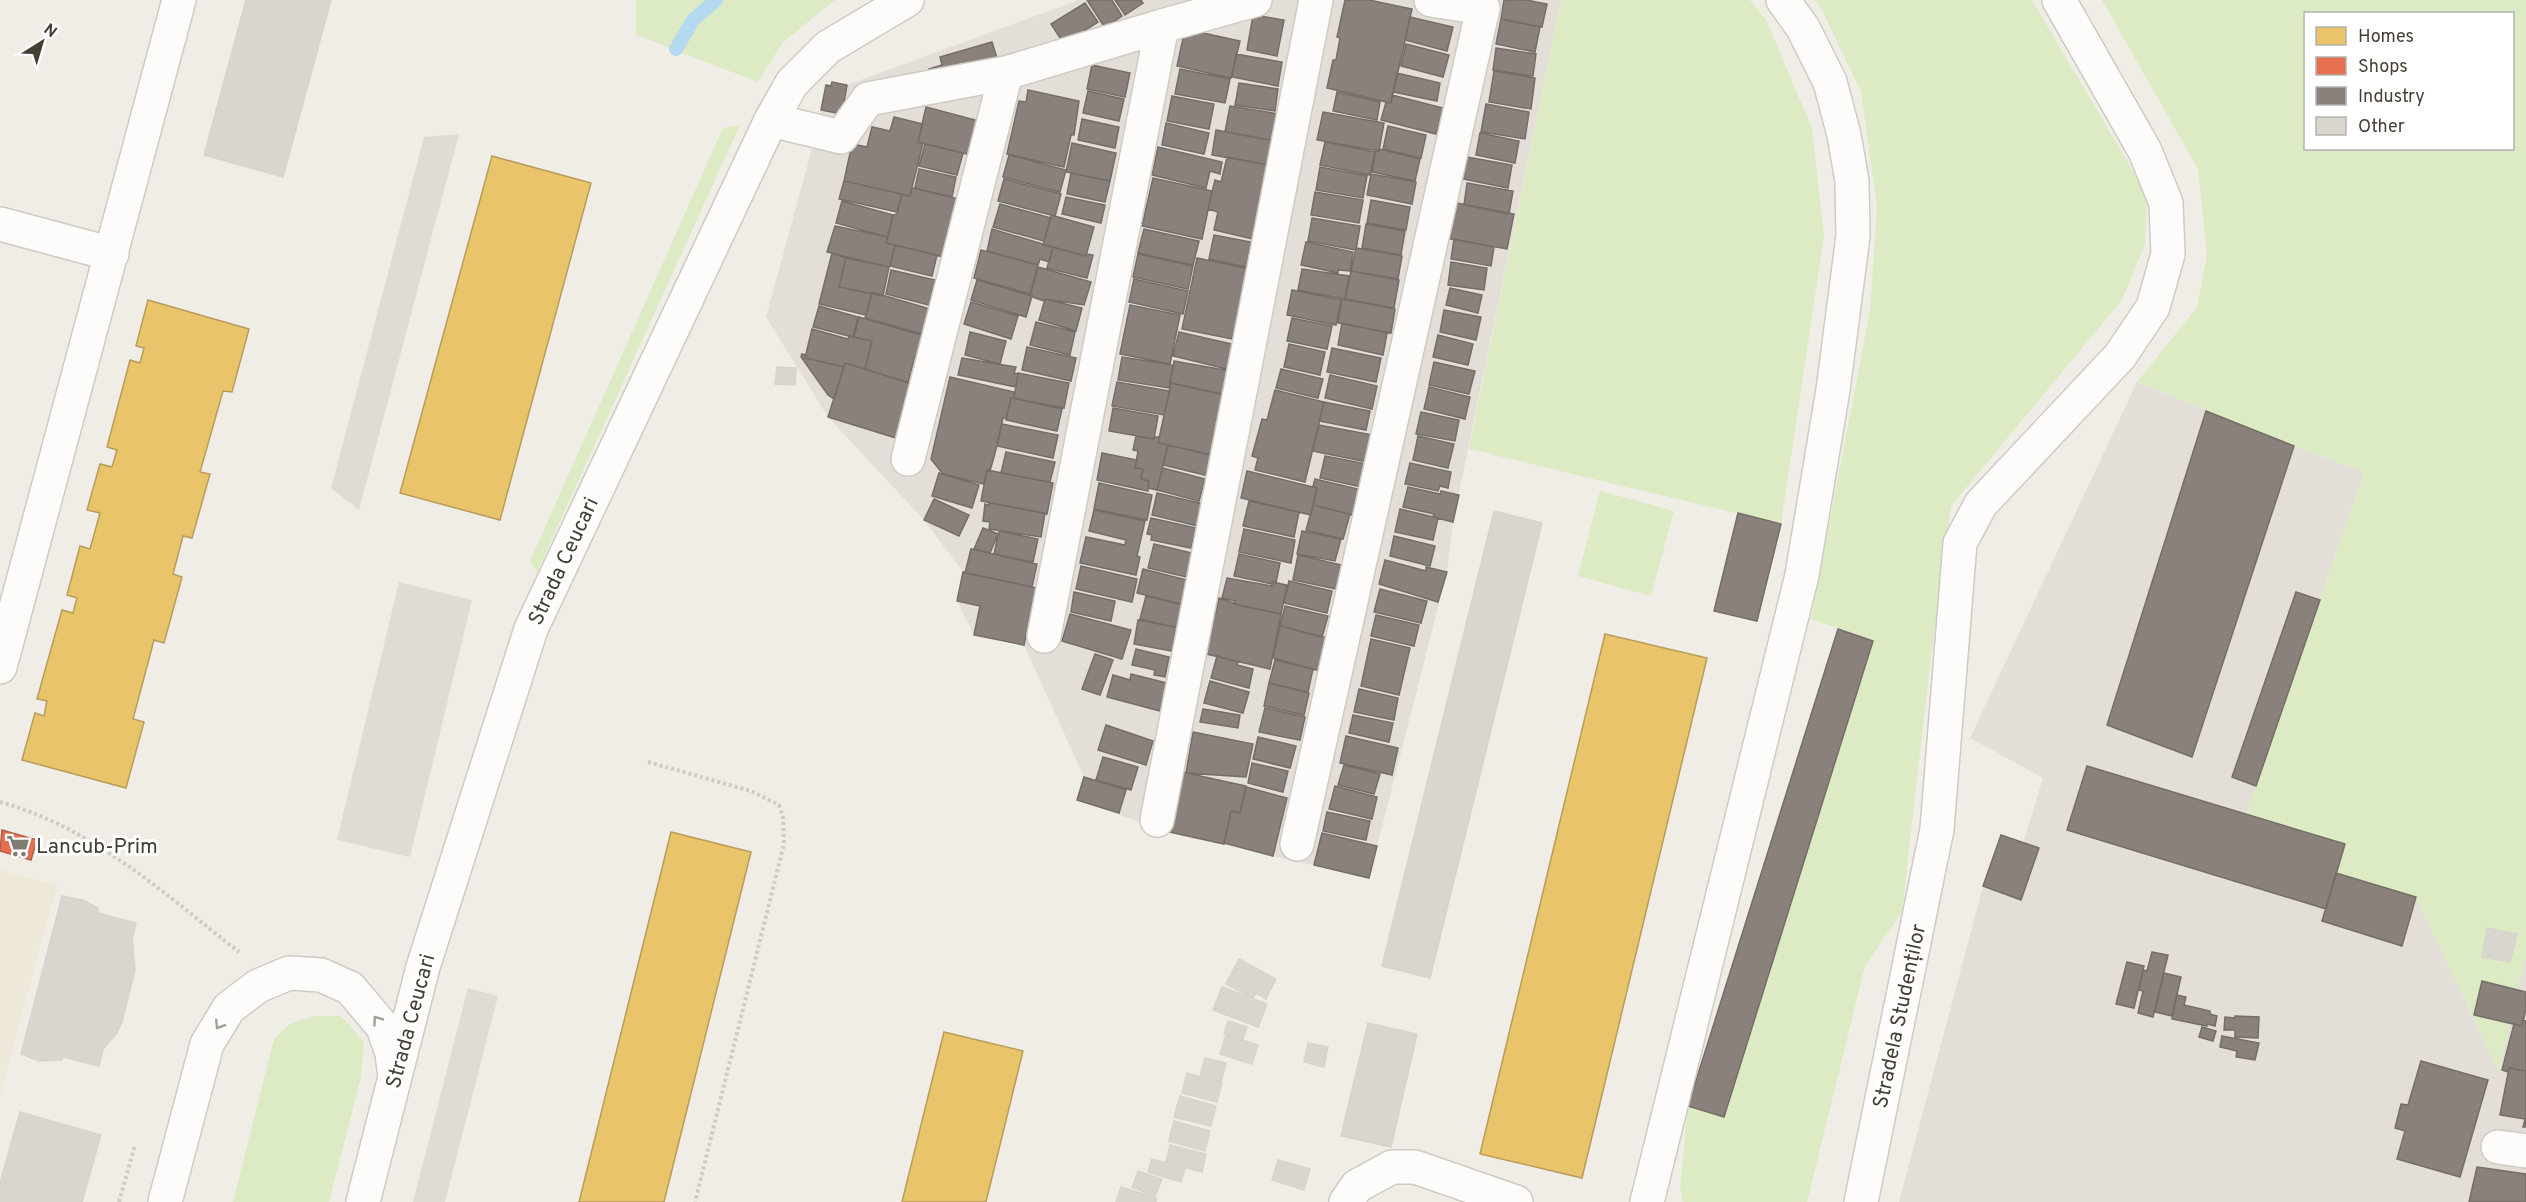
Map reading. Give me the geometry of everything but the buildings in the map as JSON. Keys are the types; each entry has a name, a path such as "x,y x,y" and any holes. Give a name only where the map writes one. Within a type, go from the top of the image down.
{"street":[{"path":"0,668 179,0"},
{"name":"Strada Ceucari","path":"363,1202 423,967 531,629 771,120 792,83 828,47 907,0"},
{"path":"771,120 841,137 868,99 1006,73 1255,0"},
{"path":"1157,820 1316,0"},
{"path":"1298,844 1483,8 1431,0"},
{"path":"1647,1202 1802,575 1833,390 1853,236 1852,181 1845,135 1830,82 1803,28 1784,0"},
{"name":"Stradela Studenților","path":"1861,1202 1937,829 1960,543 1981,504 2120,356 2153,307 2168,254 2166,203 2145,151 2059,0"},
{"path":"1044,636 1162,26"},
{"path":"908,459 1006,73"},
{"path":"0,224 112,254"},
{"path":"165,1202 207,1044 229,1008 258,986 289,973 321,975 350,988 383,1027 392,1053 395,1075"},
{"path":"1346,1202 1357,1186 1392,1167 1415,1167 1516,1202"}],"path":[{"path":"648,762 752,791 779,805 783,817 784,844 695,1202"},
{"path":"0,802 29,810 88,839 138,873 239,953"}],"shaded area":[{"path":"1079,0 1561,0 1453,522 1447,572 1369,878 1169,832 1077,800 1084,777 1024,645 974,635 957,601 963,572 924,520 828,417 766,317 819,123 826,85 831,85 832,82 847,85"},
{"path":"459,134 359,510 331,488 424,137"},
{"path":"2137,382 2364,472 2246,814 2337,873 2416,897 2499,1072 2526,955 2526,1202 1899,1202 1983,886 2001,835 2023,843 2043,778 1970,738"},
{"path":"399,582 472,600 410,857 337,840"},
{"path":"0,870 57,885 0,1096"},
{"path":"468,988 498,996 445,1202 413,1202"}],"green space":[{"path":"636,0 835,0 783,42 758,82 636,35"},
{"path":"1561,0 1750,0 1766,20 1812,128 1824,236 1781,524 1469,449"},
{"path":"1814,0 2032,0 2147,195 2145,244 2122,300 1951,506 1930,664 1902,912 1865,966 1807,1202 1683,1202 1680,1187 1688,1106 1724,1116 1873,641 1811,619 1870,310 1877,207 1861,92 1822,10"},
{"path":"2102,0 2526,0 2526,955 2499,1072 2416,897 2336,873 2246,814 2364,472 2137,382 2197,307 2207,255 2198,169"},
{"path":"740,125 537,572 530,561 723,128"},
{"path":"1600,491 1674,511 1651,596 1578,576"},
{"path":"314,1016 341,1016 364,1042 361,1077 329,1202 233,1202 274,1039 290,1024"}],"waterway":[{"path":"676,49 693,20 716,0"}],"place":[{"name":"Lancub-Prim","path":"18,846"}]}
